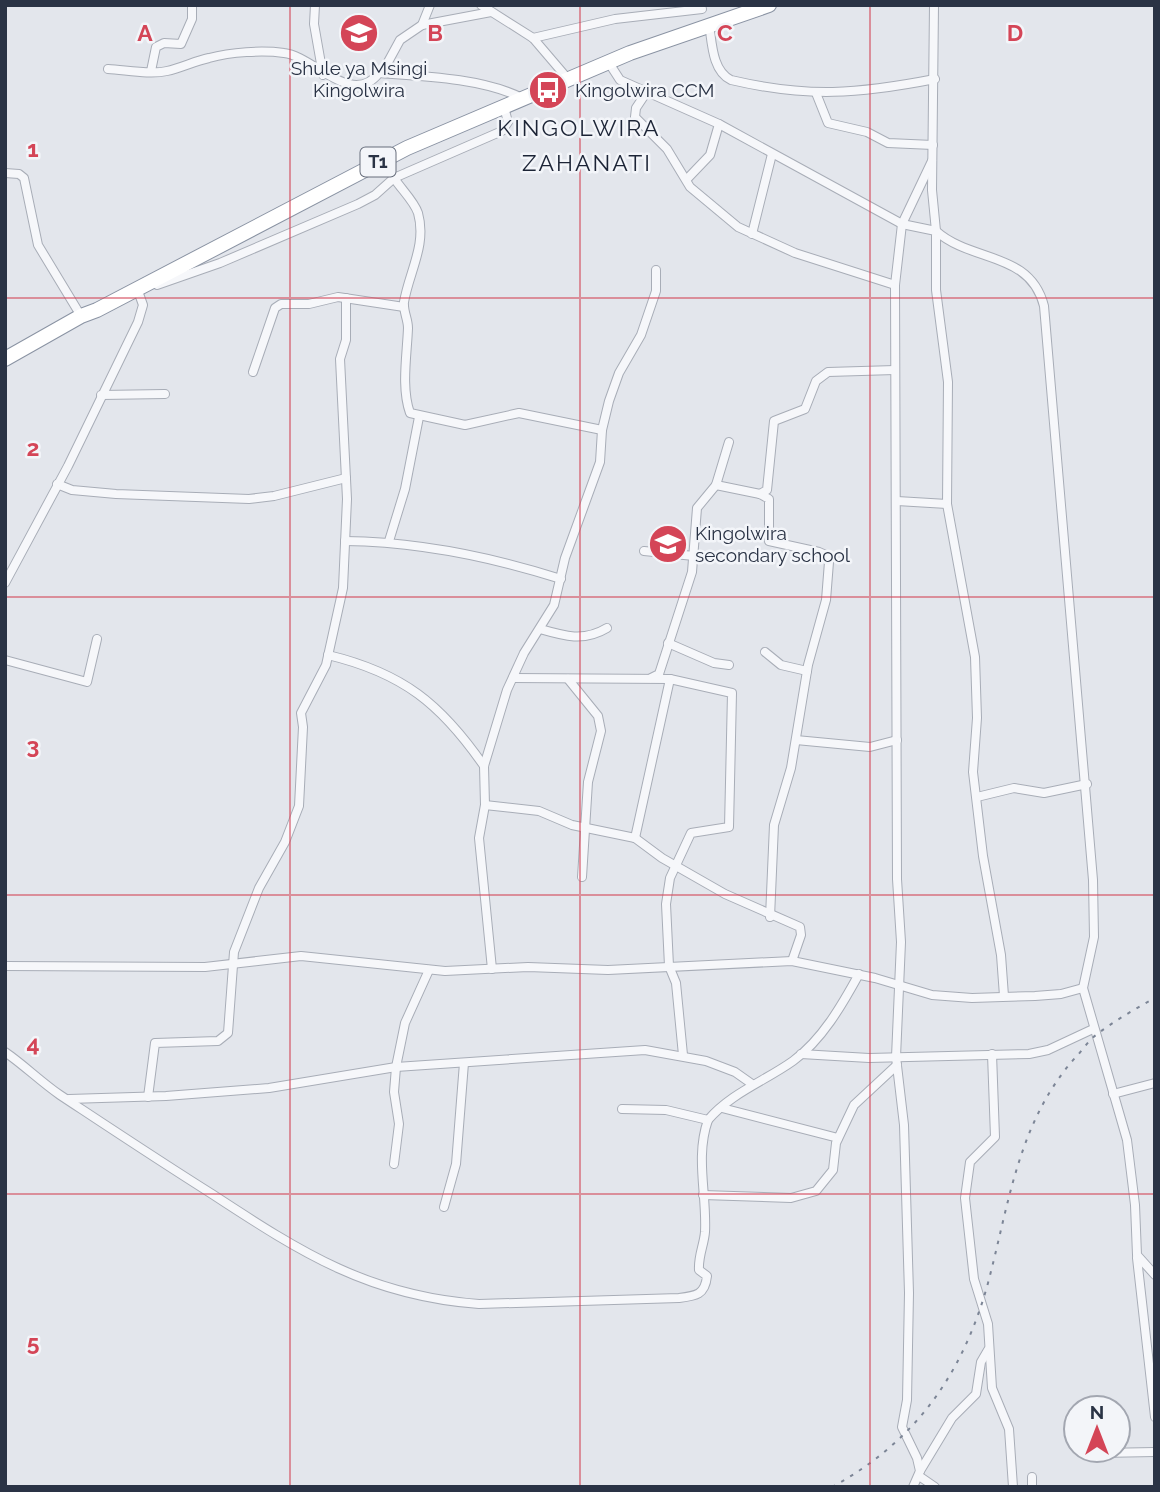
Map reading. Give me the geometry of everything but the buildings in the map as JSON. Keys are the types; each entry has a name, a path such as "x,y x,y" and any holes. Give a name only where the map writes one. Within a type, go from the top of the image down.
{"highway":[{"name":"T1","path":"5,359 81,316 138,289 407,148 568,79 705,25 769,5"}],"street":[{"path":"151,71 156,47 164,43 181,44 192,19 192,5"},
{"path":"315,5 314,24 323,75"},
{"path":"422,25 430,5"},
{"path":"934,5 932,202 936,231 936,290 948,382 947,504 975,657 977,718 973,772 983,856 1001,955 1003,996"},
{"path":"108,69 166,71 214,56 271,52 308,59 323,75 356,85 372,81 382,73 400,40 422,25 484,7 533,38 568,79"},
{"path":"533,38 615,19 702,7 716,61 725,78 816,93 877,91 935,79"},
{"path":"609,63 620,80 648,90 719,124 902,224 936,231 949,240 1026,272 1036,284 1042,301 1087,784 1094,937 1083,988 1128,1148 1136,1205 1137,1255 1155,1417"},
{"path":"382,73 482,84 505,90 522,99"},
{"path":"648,90 636,107 635,117 667,149 695,191 738,227 795,253 895,285"},
{"path":"816,93 828,123 867,132 888,143 933,145"},
{"path":"5,583 143,309 138,289 220,263 368,200 394,178 502,131 508,122 504,107"},
{"path":"687,179 710,155 719,124"},
{"path":"752,234 772,154"},
{"path":"933,160 902,224 895,285 895,370 897,879 901,926 896,1061 904,1125 909,1293 907,1400 902,1427 915,1450 919,1474 934,1487"},
{"path":"5,173 19,174 24,178 38,245 81,316"},
{"path":"394,178 417,210 419,225 419,258 408,283 404,307 408,326 410,413 465,425 519,413 602,430"},
{"path":"492,969 479,838 485,805 484,766 501,703 524,653 554,605 600,462 602,430 619,373 641,335 656,290 656,270"},
{"path":"253,372 277,305 346,298 404,307"},
{"path":"148,1097 155,1042 218,1041 228,1033 232,965 243,927 299,806 301,713 328,655 344,588 346,478 340,359 346,341 346,298"},
{"path":"760,494 767,490 774,421 806,409 816,381 828,372 895,370"},
{"path":"101,395 165,394"},
{"path":"389,541 405,489 419,417"},
{"path":"649,679 659,674 694,556 697,508 716,485 729,442"},
{"path":"57,484 72,490 116,494 249,499 274,496 346,478"},
{"path":"716,485 760,494 769,499 769,541 818,552 826,555 829,562 826,600 807,671 796,740 774,825 770,917"},
{"path":"897,501 947,504"},
{"path":"345,541 389,541 535,570 561,579"},
{"path":"644,551 694,556"},
{"path":"540,629 580,637 596,635 607,628"},
{"path":"5,660 87,682 97,639"},
{"path":"668,643 714,663 729,665"},
{"path":"765,652 782,665 807,671"},
{"path":"328,655 378,671 424,696 467,741 484,766"},
{"path":"513,678 670,679 730,692 733,701 729,826 691,833 667,888 669,966 676,983 683,1055"},
{"path":"568,679 598,716 601,731 588,782 582,877"},
{"path":"635,838 670,679"},
{"path":"796,740 870,747 897,740"},
{"path":"977,797 1014,788 1044,793 1087,784"},
{"path":"485,805 539,811 587,828 635,838 678,866 770,917 800,927 802,935 792,961"},
{"path":"5,966 232,965 301,956 429,970 528,967 608,970 792,961 859,974 932,995 1061,994 1083,988"},
{"path":"394,1164 399,1124 394,1092 396,1067 405,1023 429,970"},
{"path":"5,1052 67,1099 305,1254 344,1272 429,1300 491,1304 679,1298 700,1294 706,1288 707,1276 699,1270 698,1260 705,1236 701,1162 708,1120 752,1084 801,1054 829,1022 859,974"},
{"path":"801,1054 896,1061 1030,1054 1048,1050 1093,1030"},
{"path":"67,1099 148,1097 269,1088 396,1067 645,1050 683,1055 735,1072 752,1084"},
{"path":"992,1054 995,1138 970,1162 965,1198 974,1279 988,1324 992,1388 1009,1429 1013,1487"},
{"path":"703,1195 809,1195 824,1184 833,1170 838,1138 859,1098 896,1061"},
{"path":"444,1207 456,1164 464,1063"},
{"path":"1113,1094 1155,1083"},
{"path":"722,1108 838,1138"},
{"path":"622,1109 666,1110 708,1120"},
{"path":"1137,1255 1155,1275"},
{"path":"913,1487 954,1415 976,1394 981,1362 988,1350"},
{"path":"1132,1452 1155,1452"}],"railway":[{"path":"832,1487 888,1449 911,1427 950,1376 978,1316 1018,1165 1040,1109 1056,1083 1093,1037 1155,998"}],"place":[{"name":"Shule ya Msingi Kingolwira","path":"359,33"},
{"name":"Kingolwira CCM","path":"548,90"},
{"name":"Kingolwira secondary school","path":"668,544"}],"district":[{"name":"KINGOLWIRA","path":"579,128"},
{"name":"ZAHANATI","path":"587,163"}]}
